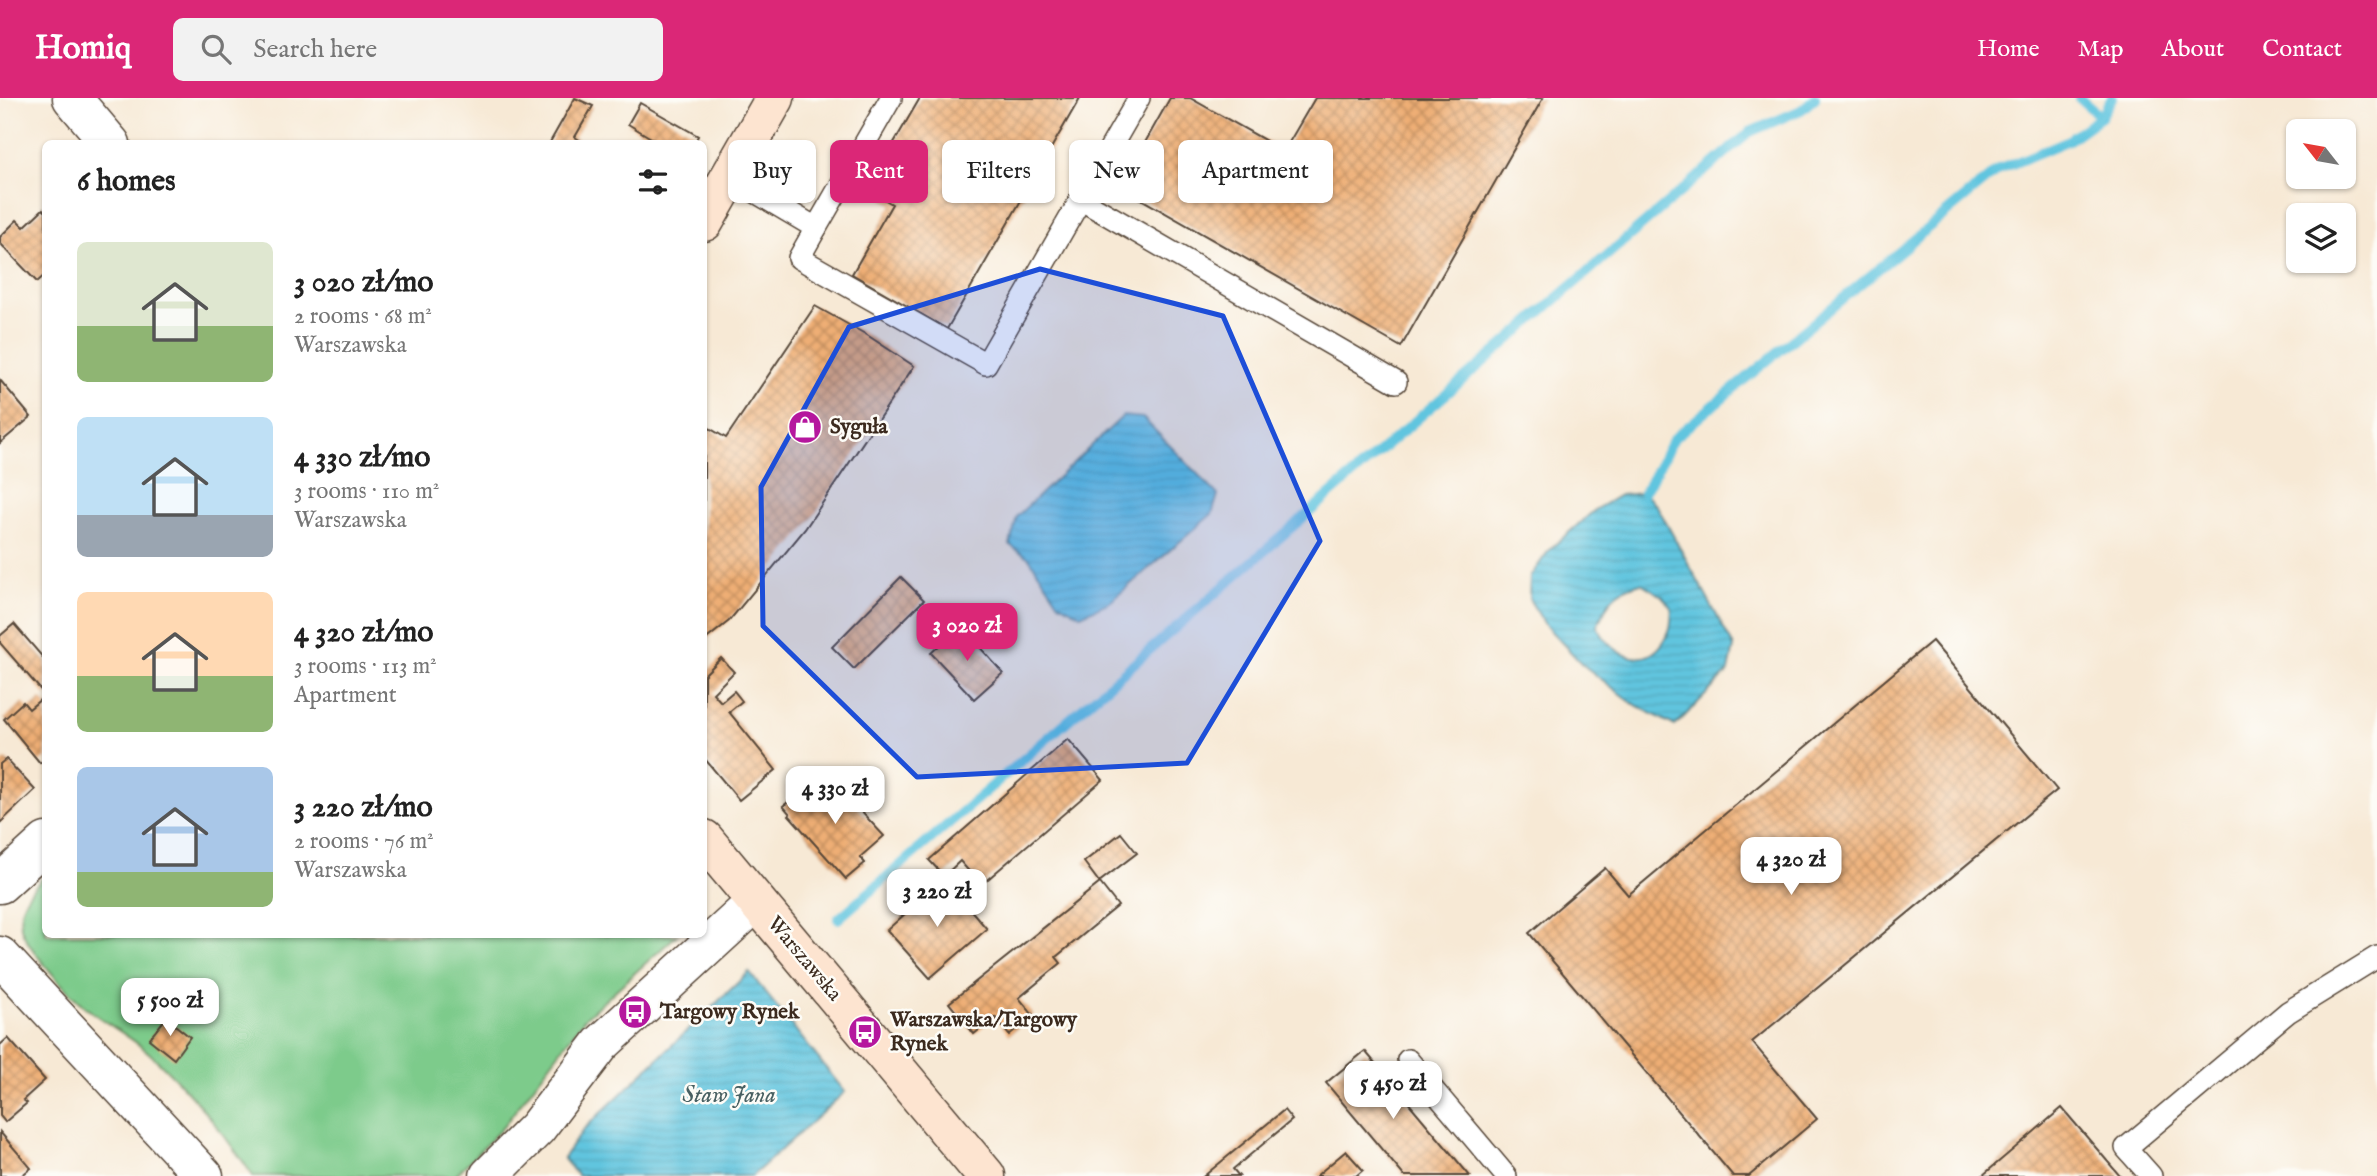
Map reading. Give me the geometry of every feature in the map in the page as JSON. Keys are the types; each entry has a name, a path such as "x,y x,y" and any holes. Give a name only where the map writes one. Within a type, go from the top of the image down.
{"main road":[{"path":"751,140 775,98"},
{"path":"707,217 728,180"},
{"name":"Warszawska","path":"707,843 986,1176"}],"street":[{"path":"72,98 108,140"},
{"path":"0,884 42,846"},
{"path":"489,1176 537,1128 601,1044 757,902"},
{"path":"0,956 204,1176"}],"lane":[{"path":"891,98 799,258 986,364 1078,203"},
{"path":"1115,140 1139,98"},
{"path":"774,203 816,228"},
{"path":"1085,203 1396,382"},
{"path":"2151,1176 2126,1148 2288,1012 2377,957"},
{"path":"1408,1060 1506,1176"}],"highlighted area":[{"path":"1040,269 1223,316 1320,541 1187,763 917,777 763,626 761,487 849,327"}],"green space":[{"path":"42,879 42,938 674,938 585,1018 503,1127 455,1176 253,1176 217,1127 178,1081 141,1047 77,1000 48,968 30,945 21,927 21,912 30,892"}],"water":[{"path":"1123,416 1143,418 1218,495 1212,514 1110,602 1081,615 1059,603 1029,558 1010,545 1017,516"},
{"path":"1644,493 1657,506 1734,647 1729,671 1675,726 1632,703 1582,664 1546,626 1529,599 1530,577 1550,549 1596,509 1620,495","holes":["1641,583 1662,596 1672,609 1671,626 1662,644 1653,653 1643,657 1623,654 1604,638 1597,626 1609,603 1618,593"]},
{"name":"Staw Jana","path":"749,972 845,1092 752,1176 578,1176 563,1158 584,1129"}],"building":[{"path":"575,98 593,106 575,137 579,140 551,140"},
{"path":"920,98 1080,98 1055,141 942,140 942,203 1020,203 947,329 852,274 890,203 928,203 928,140 896,140"},
{"path":"1170,98 1190,98 1264,140 1178,140 1178,203 1333,203 1333,140 1290,140 1315,98 1543,98 1401,347 1148,203 1164,203 1164,140 1146,140"},
{"path":"640,103 698,136 696,140 654,140 628,124"},
{"path":"42,210 42,278 37,282 0,243 0,237 17,220 24,227"},
{"path":"815,306 867,335 914,366 805,529 729,621 707,639 707,432 709,428 726,438"},
{"path":"0,380 31,417 0,443"},
{"path":"901,577 924,600 854,669 832,647"},
{"path":"14,624 42,656 42,691 0,643 0,636"},
{"path":"961,626 1003,673 974,699 931,653"},
{"path":"1932,641 2057,790 1752,1042 1817,1119 1749,1176 1733,1176 1529,933 1605,868 1628,895"},
{"path":"721,658 734,672 713,693 721,702 734,691 742,701 729,712 776,770 739,800 707,762 707,672"},
{"path":"42,700 40,763 4,719 23,702 29,709"},
{"path":"1068,739 1103,780 981,885 960,861 944,876 929,860"},
{"path":"6,759 35,790 0,823 0,764"},
{"path":"831,779 884,836 860,857 865,863 846,879 783,806 807,788 813,794"},
{"path":"1121,833 1137,853 1099,882 1084,862"},
{"path":"944,879 987,929 930,978 887,930"},
{"path":"1100,883 1118,906 1056,957 1061,963 1019,998 1033,1015 1009,1035 995,1017 974,1034 949,1003"},
{"path":"166,1018 190,1037 174,1059 149,1039"},
{"path":"8,1038 45,1080 23,1100 27,1103 5,1122 0,1116 0,1045"},
{"path":"1365,1051 1470,1176 1404,1176 1326,1083"},
{"path":"2062,1108 2120,1176 1982,1176"},
{"path":"1284,1110 1292,1120 1233,1169 1239,1176 1204,1176"},
{"path":"0,1132 31,1168 21,1176 0,1176"},
{"path":"1346,1151 1363,1170 1356,1176 1316,1176"}],"waterway":[{"path":"838,919 1750,132 1801,110 1815,98"},
{"path":"2079,98 2101,117 2112,98"},
{"path":"1644,493 1674,438 1998,170 2069,140 2101,117"}],"place":[{"name":"Syguła","path":"805,427"},
{"name":"Targowy Rynek","path":"635,1012"},
{"name":"Warszawska/Targowy Rynek","path":"865,1032"}]}
